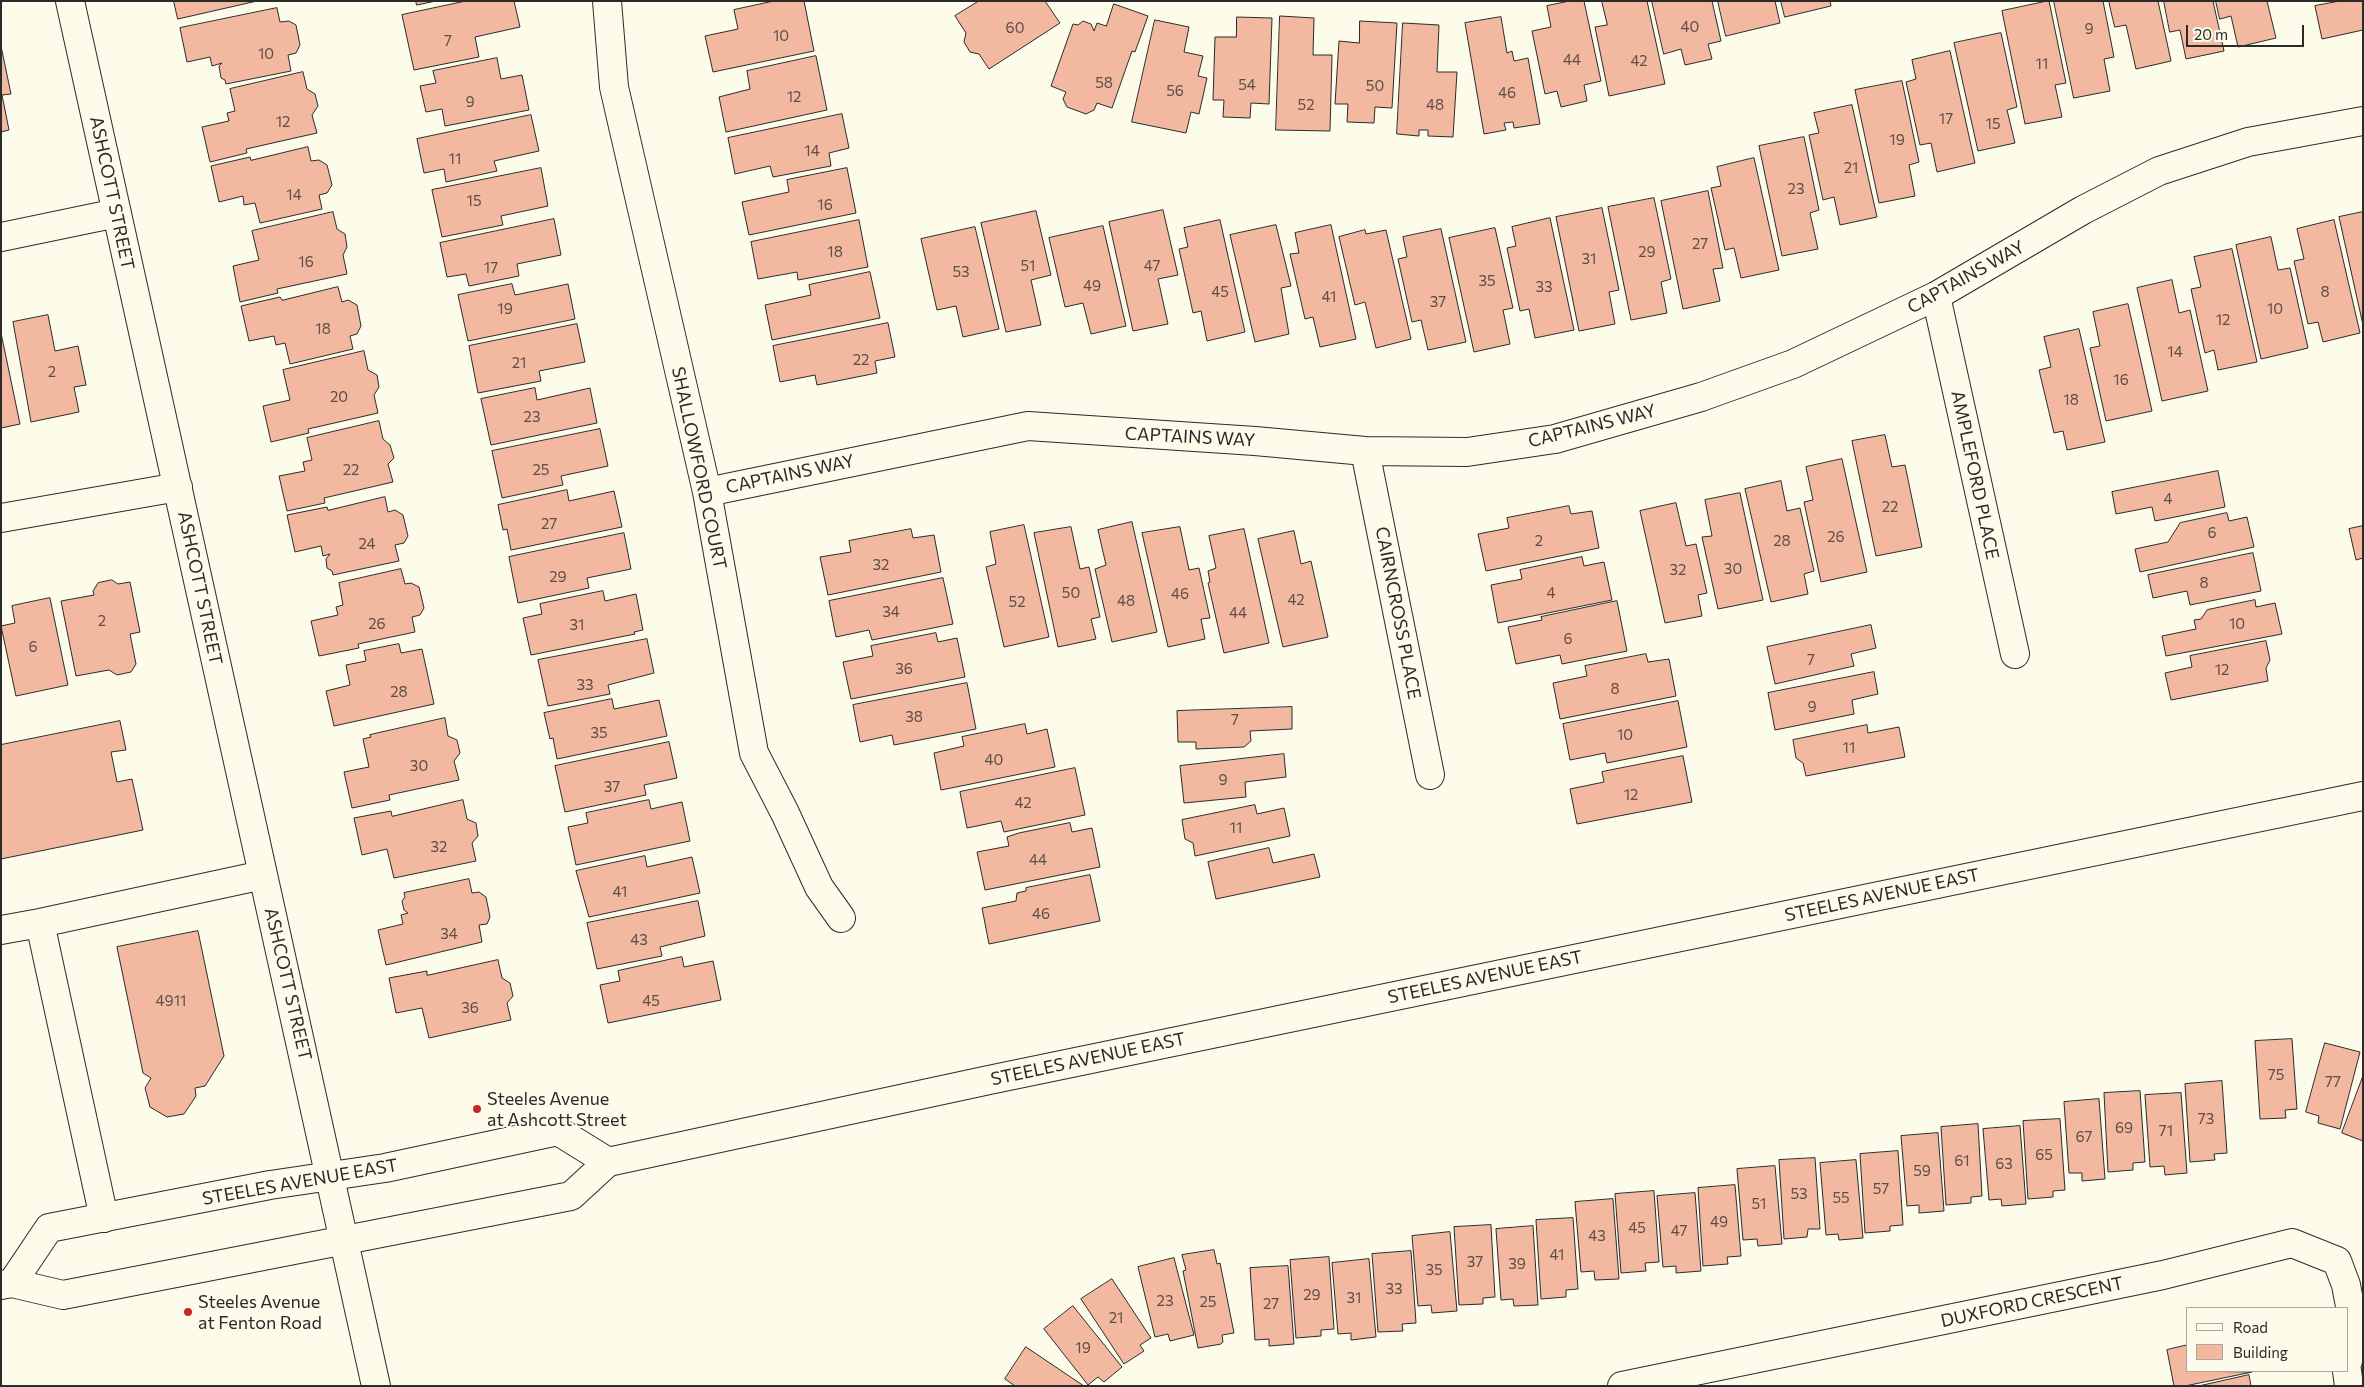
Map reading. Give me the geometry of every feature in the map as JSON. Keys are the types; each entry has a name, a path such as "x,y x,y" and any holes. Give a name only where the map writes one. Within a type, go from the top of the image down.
{"street":[{"name":"ASHCOTT STREET","path":"70,1 376,1386"},
{"name":"SHALLOWFORD COURT","path":"607,1 614,87 707,492 754,754 785,812 819,887 841,918"},
{"name":"CAPTAINS WAY","path":"707,492 1028,426 1255,440 1365,452 1466,452 1555,439 1701,397 1793,364 1936,296 2083,210 2159,171 2248,142 2363,121"},
{"path":"1,237 117,213"},
{"name":"AMPLEFORD PLACE","path":"1936,296 2015,654"},
{"name":"CAIRNCROSS PLACE","path":"1365,452 1430,775"},
{"path":"1,518 178,488"},
{"name":"STEELES AVENUE EAST","path":"608,1162 558,1131 385,1168 330,1176 48,1228 7,1284 63,1295 571,1196 608,1162 1019,1074 2363,796"},
{"path":"1,930 263,875"},
{"path":"40,923 104,1218"},
{"name":"DUXFORD CRESCENT","path":"1622,1386 2163,1274 2292,1243 2337,1261 2346,1285 2353,1322 2349,1354"},
{"path":"2347,1372 2349,1386"}],"building":[{"path":"174,1 257,1 178,19"},
{"path":"416,1 436,1 417,5"},
{"path":"466,1 514,1 520,27 475,37 479,57 414,70 402,15"},
{"path":"774,1 804,1 814,51 713,72 705,36 738,29 734,10"},
{"path":"979,1 1045,1 1060,23 989,69 979,54 970,52 964,42 966,33 955,16"},
{"path":"1570,1 1584,1 1601,81 1584,85 1587,101 1561,107 1557,91 1545,94 1532,31 1551,27 1547,6"},
{"path":"1602,1 1647,1 1665,84 1609,96 1595,27 1607,25"},
{"path":"1652,1 1712,1 1721,41 1708,44 1712,59 1685,65 1681,49 1664,54"},
{"path":"1718,1 1775,1 1780,23 1726,36"},
{"path":"1781,1 1830,1 1831,6 1785,17"},
{"path":"2049,1 2066,83 2055,85 2062,117 2025,124 2002,11"},
{"path":"2054,1 2103,1 2114,57 2104,59 2110,91 2074,98"},
{"path":"2109,1 2158,1 2171,61 2136,69 2126,25 2115,27"},
{"path":"2164,1 2213,1 2224,51 2186,59 2180,30 2170,32"},
{"path":"2216,1 2267,1 2276,38 2238,47 2231,16 2220,19"},
{"path":"2340,1 2363,1 2363,30 2322,39 2315,6"},
{"path":"1114,4 1148,16 1135,52 1132,51 1112,108 1097,103 1094,110 1086,114 1067,107 1063,99 1066,92 1051,86 1073,24 1078,25 1083,21 1091,24 1094,31 1097,23 1106,26"},
{"path":"277,8 280,22 289,21 296,25 300,45 296,53 288,55 291,71 226,84 225,80 221,78 219,66 222,63 212,66 210,57 187,62 180,28"},
{"path":"1280,16 1314,18 1313,55 1332,55 1330,131 1276,130"},
{"path":"1237,17 1272,18 1269,104 1251,103 1250,118 1223,117 1224,100 1213,100 1215,37 1236,37"},
{"path":"1501,17 1507,53 1512,51 1514,61 1528,58 1540,124 1514,128 1513,122 1504,123 1506,130 1484,134 1465,23"},
{"path":"1155,20 1189,27 1184,52 1203,56 1198,76 1207,78 1199,114 1191,112 1186,133 1132,122"},
{"path":"1360,21 1397,23 1392,108 1375,107 1374,123 1347,122 1348,104 1335,104 1339,41 1359,43"},
{"path":"1403,23 1439,25 1437,72 1457,72 1453,137 1428,136 1428,130 1419,130 1419,136 1397,134"},
{"path":"2001,33 2017,107 2007,110 2015,143 1978,151 1954,43"},
{"path":"1,46 11,94 2,95 9,130 1,132"},
{"path":"1950,51 1975,163 1937,172 1931,143 1920,145 1906,82 1916,79 1912,60"},
{"path":"816,56 827,110 726,132 719,97 750,89 747,71"},
{"path":"497,58 501,79 522,75 529,110 445,126 442,109 426,112 420,86 436,83 433,71"},
{"path":"303,72 307,89 315,94 318,106 312,115 317,133 246,149 247,153 210,162 202,127 229,121 227,113 235,111 230,89"},
{"path":"1902,81 1919,162 1909,165 1915,196 1879,203 1855,90"},
{"path":"1852,105 1877,217 1840,225 1834,197 1823,200 1809,135 1819,133 1814,113"},
{"path":"842,114 849,148 829,153 831,166 773,177 770,166 735,174 728,138"},
{"path":"531,115 539,151 494,161 497,171 446,182 444,169 424,173 417,139"},
{"path":"1804,137 1819,210 1810,213 1818,249 1782,256 1759,146"},
{"path":"308,147 311,161 319,160 327,165 332,185 327,193 319,195 322,209 260,223 255,203 244,205 243,196 219,202 211,166 250,157 251,160"},
{"path":"1754,158 1779,270 1741,278 1734,248 1725,250 1711,188 1721,186 1717,167"},
{"path":"541,168 548,206 501,216 503,225 442,237 432,190"},
{"path":"847,168 856,213 749,235 742,202 789,192 787,180"},
{"path":"1708,191 1723,268 1713,269 1720,301 1683,309 1661,201"},
{"path":"1654,198 1671,279 1661,282 1667,313 1631,320 1608,207"},
{"path":"1602,208 1619,290 1609,292 1615,324 1579,331 1556,217"},
{"path":"1163,210 1178,275 1158,279 1168,324 1133,331 1109,222"},
{"path":"1036,211 1051,275 1031,280 1041,325 1006,332 981,223"},
{"path":"333,212 337,229 345,234 347,247 343,255 347,274 277,289 278,293 240,302 233,266 259,260 252,231"},
{"path":"2363,212 2363,325 2339,217"},
{"path":"1550,218 1574,330 1535,338 1529,309 1520,311 1507,248 1516,246 1512,227"},
{"path":"554,219 561,255 517,264 519,276 469,286 466,274 447,277 440,243"},
{"path":"859,220 868,267 798,280 797,272 758,279 751,242"},
{"path":"1220,220 1245,332 1207,341 1201,311 1193,313 1179,249 1188,247 1184,228"},
{"path":"2334,220 2360,333 2323,342 2318,322 2308,324 2294,261 2304,259 2297,229"},
{"path":"1276,225 1291,286 1281,288 1289,334 1255,342 1230,235"},
{"path":"1331,225 1356,339 1320,347 1313,317 1305,319 1290,254 1299,253 1295,233"},
{"path":"1103,226 1126,326 1091,334 1083,303 1065,307 1049,238"},
{"path":"975,227 999,329 963,337 956,306 937,310 921,239"},
{"path":"1495,228 1513,308 1503,310 1510,344 1474,352 1449,238"},
{"path":"1441,229 1466,342 1428,350 1421,320 1412,322 1398,259 1407,257 1403,237"},
{"path":"1365,230 1366,234 1386,230 1411,339 1376,348 1365,302 1355,305 1339,237"},
{"path":"2271,237 2278,270 2290,268 2308,348 2261,359 2236,245"},
{"path":"2232,249 2257,362 2218,370 2214,350 2205,353 2191,289 2201,287 2194,257"},
{"path":"870,272 880,318 772,340 765,305 811,295 809,285"},
{"path":"2172,280 2179,313 2190,310 2208,391 2162,401 2137,288"},
{"path":"512,284 515,295 568,284 575,319 468,341 458,295"},
{"path":"338,287 342,302 348,300 357,305 361,326 357,334 350,336 353,349 290,364 285,343 276,345 274,336 249,341 241,306 280,297 282,300"},
{"path":"2128,304 2152,411 2106,421 2090,348 2100,346 2093,312"},
{"path":"48,315 55,351 78,346 86,385 74,387 79,412 31,422 13,322"},
{"path":"888,323 895,357 875,361 877,373 817,385 815,375 780,382 773,346"},
{"path":"577,324 585,362 539,371 541,381 478,393 469,346"},
{"path":"2079,329 2105,442 2067,450 2063,431 2054,433 2039,370 2051,367 2044,337"},
{"path":"1,333 20,424 1,428"},
{"path":"364,351 368,370 377,375 379,387 374,395 378,413 308,429 309,433 271,442 263,406 290,400 283,370"},
{"path":"535,388 537,400 590,388 597,423 491,445 481,399"},
{"path":"379,421 383,439 390,445 394,458 388,464 393,482 324,498 325,503 287,511 279,476 305,471 303,462 312,460 307,438"},
{"path":"600,429 608,466 561,476 563,485 502,498 492,451"},
{"path":"1885,435 1892,467 1905,465 1922,547 1876,556 1852,441"},
{"path":"1842,459 1867,572 1821,582 1804,502 1813,500 1806,467"},
{"path":"2218,471 2225,507 2155,521 2152,507 2116,514 2112,492"},
{"path":"1781,481 1787,511 1800,508 1814,571 1804,574 1808,594 1771,602 1745,489"},
{"path":"567,490 569,501 614,491 622,527 511,550 507,529 503,530 498,505"},
{"path":"1740,493 1763,600 1718,609 1702,537 1712,536 1705,500"},
{"path":"385,497 388,512 395,510 403,515 408,536 404,543 395,545 399,561 333,575 332,571 327,568 326,559 330,554 323,556 321,546 295,552 287,515 327,507 328,510"},
{"path":"1676,503 1686,546 1696,544 1707,593 1698,595 1702,616 1665,623 1640,511"},
{"path":"1569,506 1571,514 1592,511 1599,548 1486,571 1478,534 1509,528 1507,518"},
{"path":"2227,513 2229,521 2247,517 2254,547 2140,572 2135,549 2168,542 2180,523"},
{"path":"1132,522 1157,632 1112,642 1095,569 1106,565 1098,530"},
{"path":"1024,525 1049,637 1004,647 986,567 996,564 990,532"},
{"path":"2363,526 2363,558 2356,560 2349,529"},
{"path":"1071,527 1080,569 1089,567 1100,617 1091,619 1096,639 1058,647 1034,533"},
{"path":"1180,527 1189,570 1199,568 1210,618 1201,619 1205,639 1168,647 1142,533"},
{"path":"911,529 913,538 934,535 941,572 828,595 820,557 851,552 849,541"},
{"path":"1244,529 1269,643 1224,653 1208,583 1210,582 1208,571 1216,568 1209,536"},
{"path":"1294,531 1301,564 1311,561 1328,637 1283,647 1258,539"},
{"path":"624,533 631,569 587,578 589,588 518,603 509,557"},
{"path":"2253,553 2261,591 2190,605 2187,591 2153,598 2148,575"},
{"path":"1582,557 1584,566 1604,562 1612,600 1498,623 1491,585 1522,579 1520,570"},
{"path":"401,569 405,584 411,583 419,587 424,608 420,615 412,617 415,632 358,644 359,648 319,656 311,621 338,615 336,607 343,605 339,583"},
{"path":"943,578 953,624 872,640 869,630 836,637 829,601"},
{"path":"112,580 118,584 130,582 140,632 130,634 136,664 131,672 117,675 109,670 76,676 61,601 94,595 93,591 98,583"},
{"path":"603,591 605,601 636,594 643,630 634,632 635,634 531,655 523,618 542,614 540,604"},
{"path":"50,598 68,685 16,696 1,626 15,623 12,606"},
{"path":"2255,600 2256,607 2275,603 2282,634 2166,656 2162,636 2196,629 2194,620 2201,619 2207,610"},
{"path":"1617,601 1627,651 1562,664 1560,655 1516,664 1508,627 1542,620 1541,617"},
{"path":"1871,625 1876,648 1851,654 1854,666 1775,684 1767,647"},
{"path":"936,633 938,642 957,638 965,677 851,699 843,662 873,656 871,646"},
{"path":"647,639 654,673 608,685 610,694 548,706 538,660"},
{"path":"2266,641 2270,660 2266,668 2268,681 2171,700 2165,673 2192,667 2190,656"},
{"path":"399,644 401,653 422,649 434,704 334,726 326,691 350,685 346,665 366,661 364,651"},
{"path":"1646,654 1648,662 1669,659 1676,696 1560,719 1553,683 1587,676 1585,666"},
{"path":"1874,672 1878,694 1852,700 1854,714 1775,730 1768,693"},
{"path":"967,683 976,729 894,745 892,735 860,742 853,705"},
{"path":"612,699 614,709 659,700 667,736 557,759 553,738 550,739 544,713"},
{"path":"1678,701 1687,747 1607,763 1605,753 1570,760 1563,724"},
{"path":"1292,707 1292,729 1250,731 1251,741 1244,747 1196,749 1196,742 1178,742 1177,711"},
{"path":"445,718 448,736 457,740 460,753 454,761 459,780 389,795 390,800 352,808 344,772 369,767 363,739 371,737 370,735"},
{"path":"120,721 126,750 111,752 117,782 132,779 143,830 1,859 1,745"},
{"path":"1025,724 1027,734 1047,729 1055,767 941,790 934,753 964,746 962,737"},
{"path":"1867,725 1868,733 1899,727 1905,757 1806,776 1803,763 1796,758 1793,740"},
{"path":"669,742 677,778 644,785 646,795 565,812 555,766"},
{"path":"1284,754 1286,777 1245,782 1246,797 1184,803 1180,766"},
{"path":"1683,756 1692,802 1577,824 1570,789 1604,782 1602,772"},
{"path":"1075,768 1085,815 1004,832 1001,821 967,828 960,792"},
{"path":"463,800 467,819 476,823 478,836 472,843 476,861 394,878 387,849 362,855 354,818 391,811 392,816"},
{"path":"649,800 651,809 682,802 690,841 576,865 568,827 588,823 586,813"},
{"path":"1255,805 1257,814 1284,808 1290,836 1195,856 1193,843 1185,839 1182,820"},
{"path":"1070,823 1072,832 1092,828 1100,867 985,890 977,852 1009,846 1007,837 1019,833"},
{"path":"1269,848 1273,863 1314,854 1320,877 1216,899 1208,862"},
{"path":"645,856 647,867 692,857 700,893 589,917 576,871"},
{"path":"1090,875 1100,921 989,944 982,908 1016,901 1017,893 1026,891 1026,888"},
{"path":"469,879 472,893 479,892 486,897 490,917 487,924 479,925 482,942 386,965 378,930 403,924 401,915 408,913 404,910 402,901 405,897 404,893"},
{"path":"698,901 705,936 660,947 662,956 597,969 587,923"},
{"path":"198,931 224,1056 205,1086 195,1088 196,1096 184,1114 167,1117 150,1107 145,1088 151,1078 143,1073 117,947"},
{"path":"682,957 684,967 713,961 721,1000 608,1023 600,985 620,981 618,971"},
{"path":"498,960 502,978 510,983 513,996 507,1003 511,1020 429,1038 422,1008 396,1013 389,978 427,971 427,975"},
{"path":"2292,1039 2297,1109 2285,1110 2286,1118 2260,1119 2255,1041"},
{"path":"2325,1043 2360,1052 2340,1129 2318,1123 2319,1116 2306,1112"},
{"path":"2363,1076 2363,1141 2342,1133"},
{"path":"2222,1081 2227,1153 2214,1154 2215,1160 2190,1162 2185,1084"},
{"path":"2140,1091 2145,1162 2133,1163 2133,1170 2108,1172 2104,1093"},
{"path":"2181,1093 2187,1173 2165,1175 2164,1166 2150,1167 2145,1095"},
{"path":"2099,1099 2105,1179 2082,1181 2082,1173 2069,1173 2064,1102"},
{"path":"2060,1119 2065,1190 2053,1191 2053,1197 2028,1199 2023,1121"},
{"path":"1978,1124 1982,1196 1971,1197 1971,1203 1946,1205 1941,1127"},
{"path":"2020,1126 2026,1204 2002,1206 2001,1199 1989,1200 1983,1129"},
{"path":"1938,1133 1944,1211 1919,1213 1919,1205 1907,1206 1901,1136"},
{"path":"1898,1151 1903,1225 1890,1226 1890,1231 1865,1233 1860,1154"},
{"path":"1815,1158 1820,1229 1808,1229 1807,1237 1784,1239 1779,1160"},
{"path":"1856,1160 1863,1238 1839,1240 1838,1234 1826,1235 1820,1163"},
{"path":"1775,1166 1782,1244 1758,1246 1757,1239 1743,1240 1737,1169"},
{"path":"1735,1185 1741,1256 1727,1257 1728,1264 1703,1266 1698,1188"},
{"path":"1654,1191 1659,1262 1645,1263 1646,1271 1621,1273 1615,1194"},
{"path":"1695,1193 1701,1271 1676,1273 1676,1266 1663,1267 1657,1196"},
{"path":"1613,1199 1619,1279 1595,1280 1594,1271 1581,1272 1575,1202"},
{"path":"1573,1218 1578,1289 1566,1290 1566,1297 1541,1299 1536,1220"},
{"path":"1491,1225 1495,1297 1483,1298 1483,1304 1459,1305 1454,1227"},
{"path":"1533,1226 1538,1305 1514,1306 1513,1299 1501,1300 1496,1229"},
{"path":"1450,1232 1457,1311 1432,1313 1431,1305 1418,1306 1412,1236"},
{"path":"1214,1250 1217,1264 1220,1263 1234,1333 1222,1335 1223,1342 1221,1344 1198,1348 1183,1271 1186,1270 1182,1255"},
{"path":"1411,1251 1416,1323 1402,1324 1403,1331 1378,1332 1372,1254"},
{"path":"1329,1257 1334,1329 1321,1330 1321,1336 1296,1338 1290,1260"},
{"path":"1174,1258 1194,1335 1170,1341 1168,1334 1155,1337 1138,1267"},
{"path":"1369,1259 1376,1337 1351,1340 1351,1333 1338,1334 1332,1263"},
{"path":"1288,1266 1294,1344 1269,1346 1269,1339 1255,1340 1250,1268"},
{"path":"1112,1279 1151,1338 1140,1345 1144,1351 1124,1364 1081,1299"},
{"path":"1073,1306 1122,1367 1104,1382 1098,1377 1088,1385 1044,1329"},
{"path":"2186,1345 2186,1372 2252,1372 2185,1386 2174,1386 2167,1350"},
{"path":"1026,1347 1084,1386 1015,1386 1005,1379"},
{"path":"2249,1375 2251,1386 2199,1386"}],"place":[{"name":"Steeles Avenue at Ashcott Street","path":"477,1109"},
{"name":"Steeles Avenue at Fenton Road","path":"188,1312"}]}
